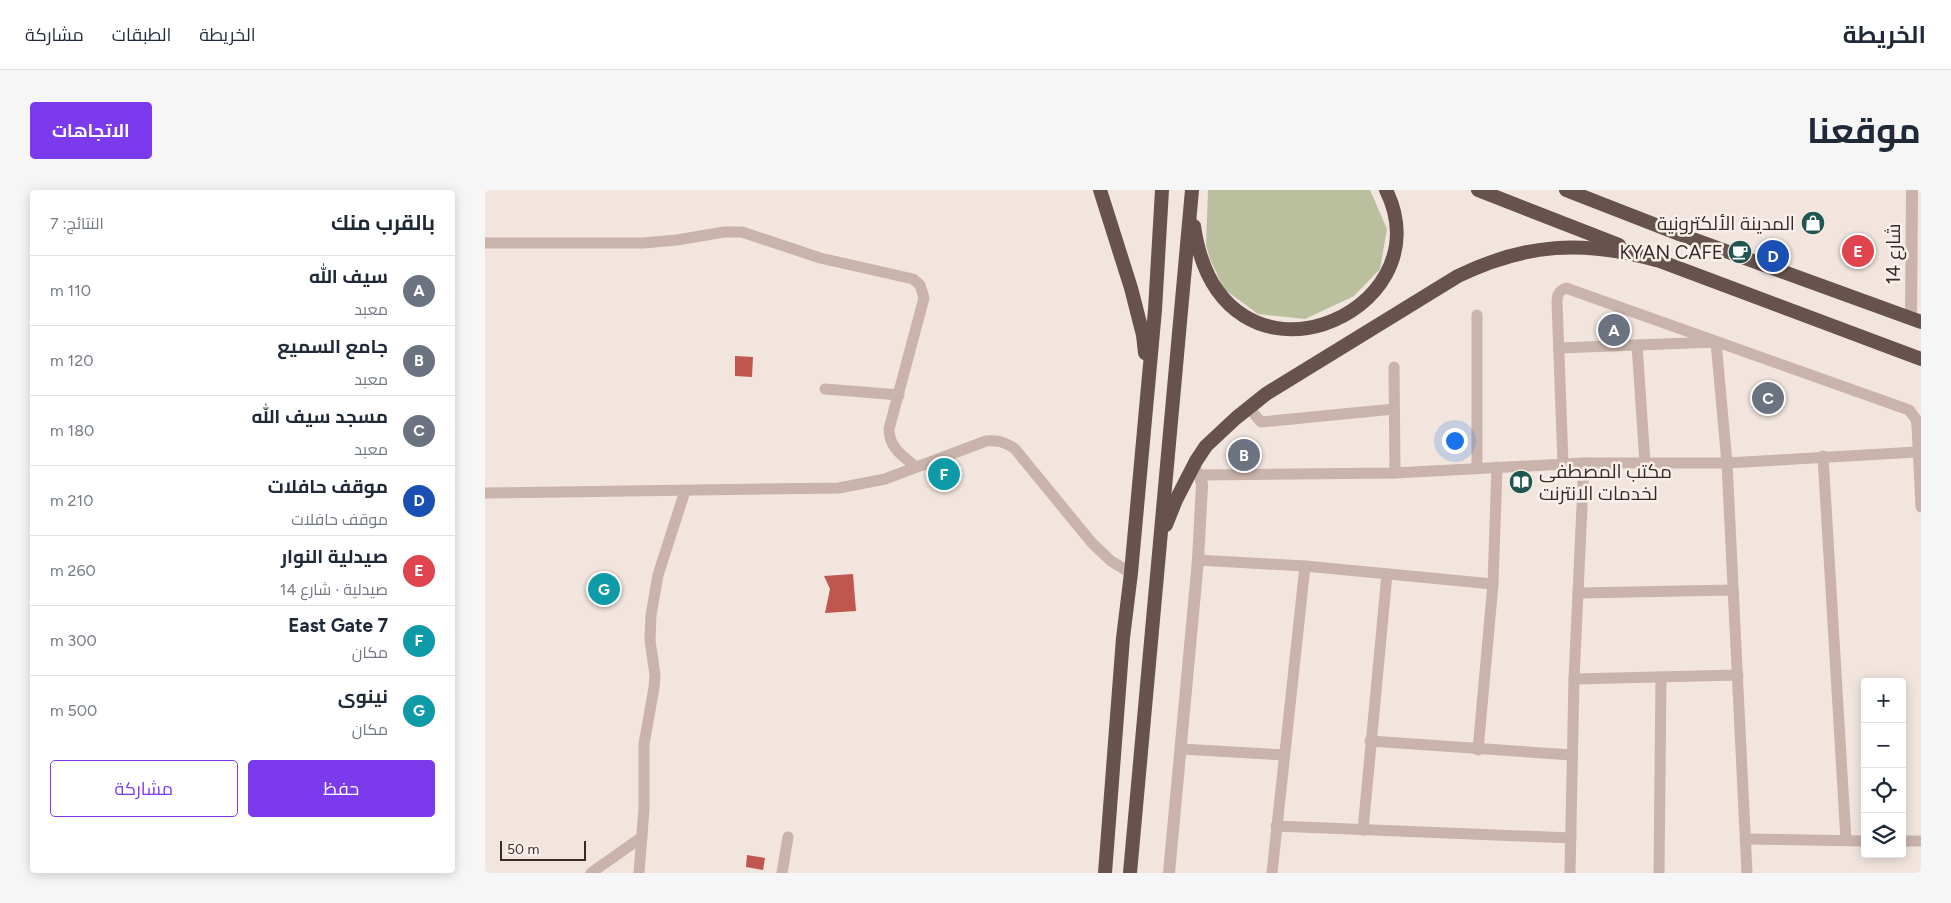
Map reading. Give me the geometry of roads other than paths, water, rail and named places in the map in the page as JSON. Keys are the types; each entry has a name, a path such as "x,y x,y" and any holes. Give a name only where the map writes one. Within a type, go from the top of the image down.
{"highway":[{"path":"1100,190 1107,206 1137,312 1145,352 1147,387"},
{"path":"1105,873 1123,638 1131,573 1155,310 1162,190"},
{"path":"1193,190 1196,242 1201,262 1216,290 1231,306 1250,318 1276,329 1290,330 1307,329 1337,319 1365,300 1379,286 1391,263 1397,239 1396,221 1386,190"},
{"path":"1130,873 1193,190"},
{"path":"1478,190 1656,260 1921,359"},
{"path":"1565,190 1916,320"},
{"path":"1574,190 1600,202"},
{"path":"1157,572 1160,550 1170,514 1196,472 1205,446 1266,394 1433,291 1484,264 1511,255 1557,247 1607,249 1656,260"}],"street":[{"name":"شارع 14","path":"1912,190 1916,320"},
{"path":"485,243 643,243 677,240 724,232 742,232 760,236 820,258 908,277 920,285 924,298 890,423 890,439 895,449 916,467"},
{"path":"1563,464 1557,296 1566,288 1909,410 1916,419 1921,506"},
{"path":"1477,315 1477,468"},
{"path":"1559,348 1717,342"},
{"path":"1717,342 1727,463 1747,873"},
{"path":"1637,345 1645,463"},
{"path":"1394,367 1395,473"},
{"path":"825,389 899,395"},
{"path":"1249,408 1261,422 1394,409"},
{"path":"485,493 839,488 885,479 986,441 997,440 1015,449 1096,548 1111,561 1131,573"},
{"path":"1169,873 1198,560 1202,485 1196,472 1395,473 1584,463 1727,463 1917,452"},
{"path":"1823,456 1847,840"},
{"path":"1570,873 1574,679 1584,463"},
{"path":"1478,750 1493,584 1497,467"},
{"path":"639,873 642,837 644,744 647,721 653,700 655,675 649,640 651,615 658,575 685,491"},
{"path":"1198,560 1305,566 1493,584"},
{"path":"1272,873 1305,566"},
{"path":"1363,830 1387,574"},
{"path":"1578,593 1733,590"},
{"path":"1574,679 1737,675"},
{"path":"1659,873 1661,677"},
{"path":"1370,742 1573,755"},
{"path":"1181,749 1284,756"},
{"path":"1276,826 1571,838"},
{"path":"591,873 642,837"},
{"path":"782,873 788,837"},
{"path":"1746,839 1861,841"},
{"path":"1906,841 1921,842"}],"place":[{"name":"المدينة الألكترونية","path":"1813,223"},
{"name":"صيدلية النوار","path":"1858,251"},
{"name":"KYAN CAFE","path":"1740,252"},
{"name":"موقف حافلات","path":"1773,256"},
{"name":"سيف الله","path":"1614,330"},
{"name":"مسجد سيف الله","path":"1768,398"},
{"name":"جامع السميع","path":"1244,455"},
{"name":"East Gate 7","path":"944,474"},
{"name":"مكتب المصطفى لخدمات الانترنت","path":"1521,482"},
{"name":"نينوى","path":"604,589"}]}
